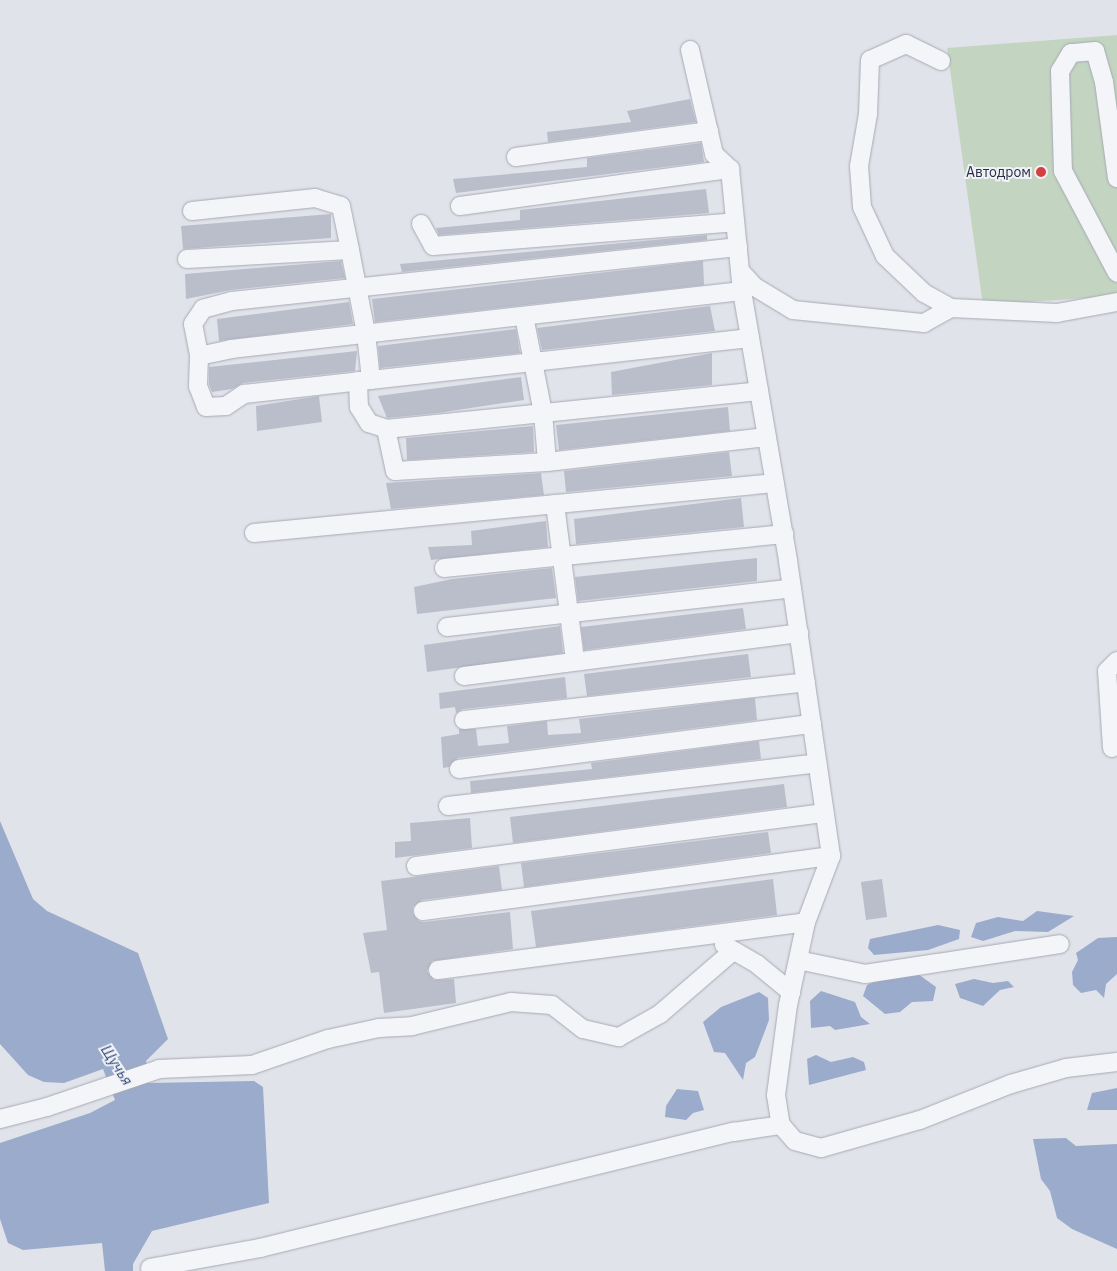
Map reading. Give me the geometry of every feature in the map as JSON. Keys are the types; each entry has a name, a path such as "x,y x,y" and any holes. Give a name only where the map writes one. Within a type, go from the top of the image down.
{"lane":[{"path":"941,61 906,44 870,60 868,114 859,166 862,207 885,256 924,293 951,308 1057,313 1117,302"},
{"path":"690,50 714,154 730,169 742,291 784,534 831,856 806,922 791,992 776,1095 781,1124 794,1141 821,1148 920,1120 1020,1082 1066,1068 1117,1062"},
{"path":"1116,265 1063,171 1060,71 1071,54 1094,51 1104,82 1117,178"},
{"path":"516,157 709,131"},
{"path":"460,206 730,169"},
{"path":"192,211 315,198 340,206 366,333 364,381 358,407 369,423 386,429 759,391"},
{"path":"422,224 433,246 735,222"},
{"path":"738,247 232,301 203,309 193,324 200,356 198,386 206,407 226,406 244,394 750,338"},
{"path":"187,259 350,250"},
{"path":"740,271 755,287 792,310 924,323 951,308"},
{"path":"200,356 231,348 742,291"},
{"path":"524,316 543,412 547,462"},
{"path":"386,429 395,471 547,462 767,437"},
{"path":"254,533 775,483"},
{"path":"555,504 575,661"},
{"path":"444,568 784,534"},
{"path":"447,627 792,588"},
{"path":"464,676 799,633"},
{"path":"1112,748 1107,671 1117,661"},
{"path":"464,720 806,682"},
{"path":"459,769 812,724"},
{"path":"448,806 818,763"},
{"path":"416,866 825,813"},
{"path":"423,911 831,856"},
{"path":"438,970 806,922"},
{"path":"707,935 758,965 791,992"},
{"path":"798,960 866,974 1060,944"},
{"path":"0,1119 159,1069 252,1065 328,1039 379,1028 412,1026 511,1002 552,1005 583,1029 619,1037 660,1014 734,951"},
{"path":"150,1268 260,1248 734,1132 781,1124"}],"green space":[{"name":"Автодром","path":"1117,35 1117,296 983,305 947,48"}],"water":[{"name":"Щучья","path":"0,821 33,899 47,911 138,953 168,1039 146,1061 148,1083 254,1081 263,1087 269,1203 152,1231 133,1264 133,1271 105,1271 102,1243 23,1250 8,1243 0,1219 0,1143 90,1113 115,1100 103,1069 64,1083 44,1082 28,1075 0,1044"},
{"path":"1037,911 1074,916 1048,932 1015,931 983,941 971,937 976,923 998,917 1023,921"},
{"path":"938,925 960,930 959,939 928,950 874,955 868,948 870,939"},
{"path":"1117,937 1117,974 1106,984 1104,998 1096,990 1081,993 1073,985 1072,972 1078,960 1076,953 1098,938"},
{"path":"918,974 936,987 933,1001 912,1002 900,1012 885,1014 863,996 867,985 878,980"},
{"path":"974,979 993,983 1008,981 1014,987 1000,990 983,1006 960,998 955,984"},
{"path":"821,991 855,1002 861,1017 870,1024 835,1030 830,1026 811,1028 810,1001"},
{"path":"759,992 768,998 769,1020 755,1057 746,1063 743,1080 725,1053 714,1052 703,1022 721,1007"},
{"path":"816,1055 831,1062 853,1057 864,1062 866,1070 809,1085 807,1059"},
{"path":"1117,1088 1117,1110 1087,1110 1092,1093"},
{"path":"677,1089 698,1091 704,1110 693,1113 686,1120 665,1117 666,1106"},
{"path":"1066,1138 1076,1146 1117,1144 1117,1249 1072,1229 1057,1218 1050,1191 1041,1179 1033,1139"}],"building":[{"path":"690,99 696,122 548,142 547,132 631,122 627,111"},
{"path":"701,143 704,162 456,193 453,179 587,167 587,158"},
{"path":"706,189 709,213 439,235 436,228 520,220 520,210"},
{"path":"331,214 331,238 183,249 181,226"},
{"path":"707,235 707,240 402,272 400,264"},
{"path":"341,261 345,278 231,290 186,299 185,274"},
{"path":"703,261 704,285 375,322 372,299"},
{"path":"349,302 353,324 219,341 217,319"},
{"path":"710,306 715,331 542,350 537,328"},
{"path":"516,329 520,353 380,368 378,346"},
{"path":"357,351 355,371 243,383 232,389 212,392 209,384 209,367"},
{"path":"712,353 712,385 612,395 611,372"},
{"path":"521,377 524,400 438,413 387,418 378,396"},
{"path":"319,396 322,422 257,431 256,406"},
{"path":"728,407 730,431 559,450 556,425"},
{"path":"533,426 534,452 407,460 406,438"},
{"path":"729,452 732,476 566,492 564,471"},
{"path":"541,473 544,495 391,509 386,483"},
{"path":"741,498 744,527 576,544 574,519"},
{"path":"546,521 548,547 431,560 428,547 472,545 471,531"},
{"path":"757,558 757,581 578,601 575,577"},
{"path":"552,568 556,598 417,614 414,587 452,579"},
{"path":"743,608 746,629 584,650 581,627"},
{"path":"560,626 563,653 427,672 424,645"},
{"path":"748,654 751,677 587,696 584,674"},
{"path":"565,677 567,698 463,709 456,713 455,707 440,709 439,693"},
{"path":"755,698 757,720 458,758 449,767 443,768 441,737 459,734 459,729 476,729 478,746 509,743 507,726 547,721 548,735 581,733 579,719"},
{"path":"759,741 761,759 471,793 470,781 592,769 591,763"},
{"path":"784,784 787,807 513,843 510,817"},
{"path":"470,818 472,848 395,858 395,842 411,841 410,823"},
{"path":"768,832 771,853 524,887 521,863"},
{"path":"499,866 502,890 422,900 413,907 413,913 419,921 424,922 510,912 513,949 432,961 427,971 434,980 454,979 456,1003 384,1013 379,972 371,973 363,933 387,930 381,881"},
{"path":"773,879 777,915 536,947 531,911"},
{"path":"882,879 887,917 866,920 861,882"}],"place":[{"name":"Автодром","path":"1041,172"}]}
